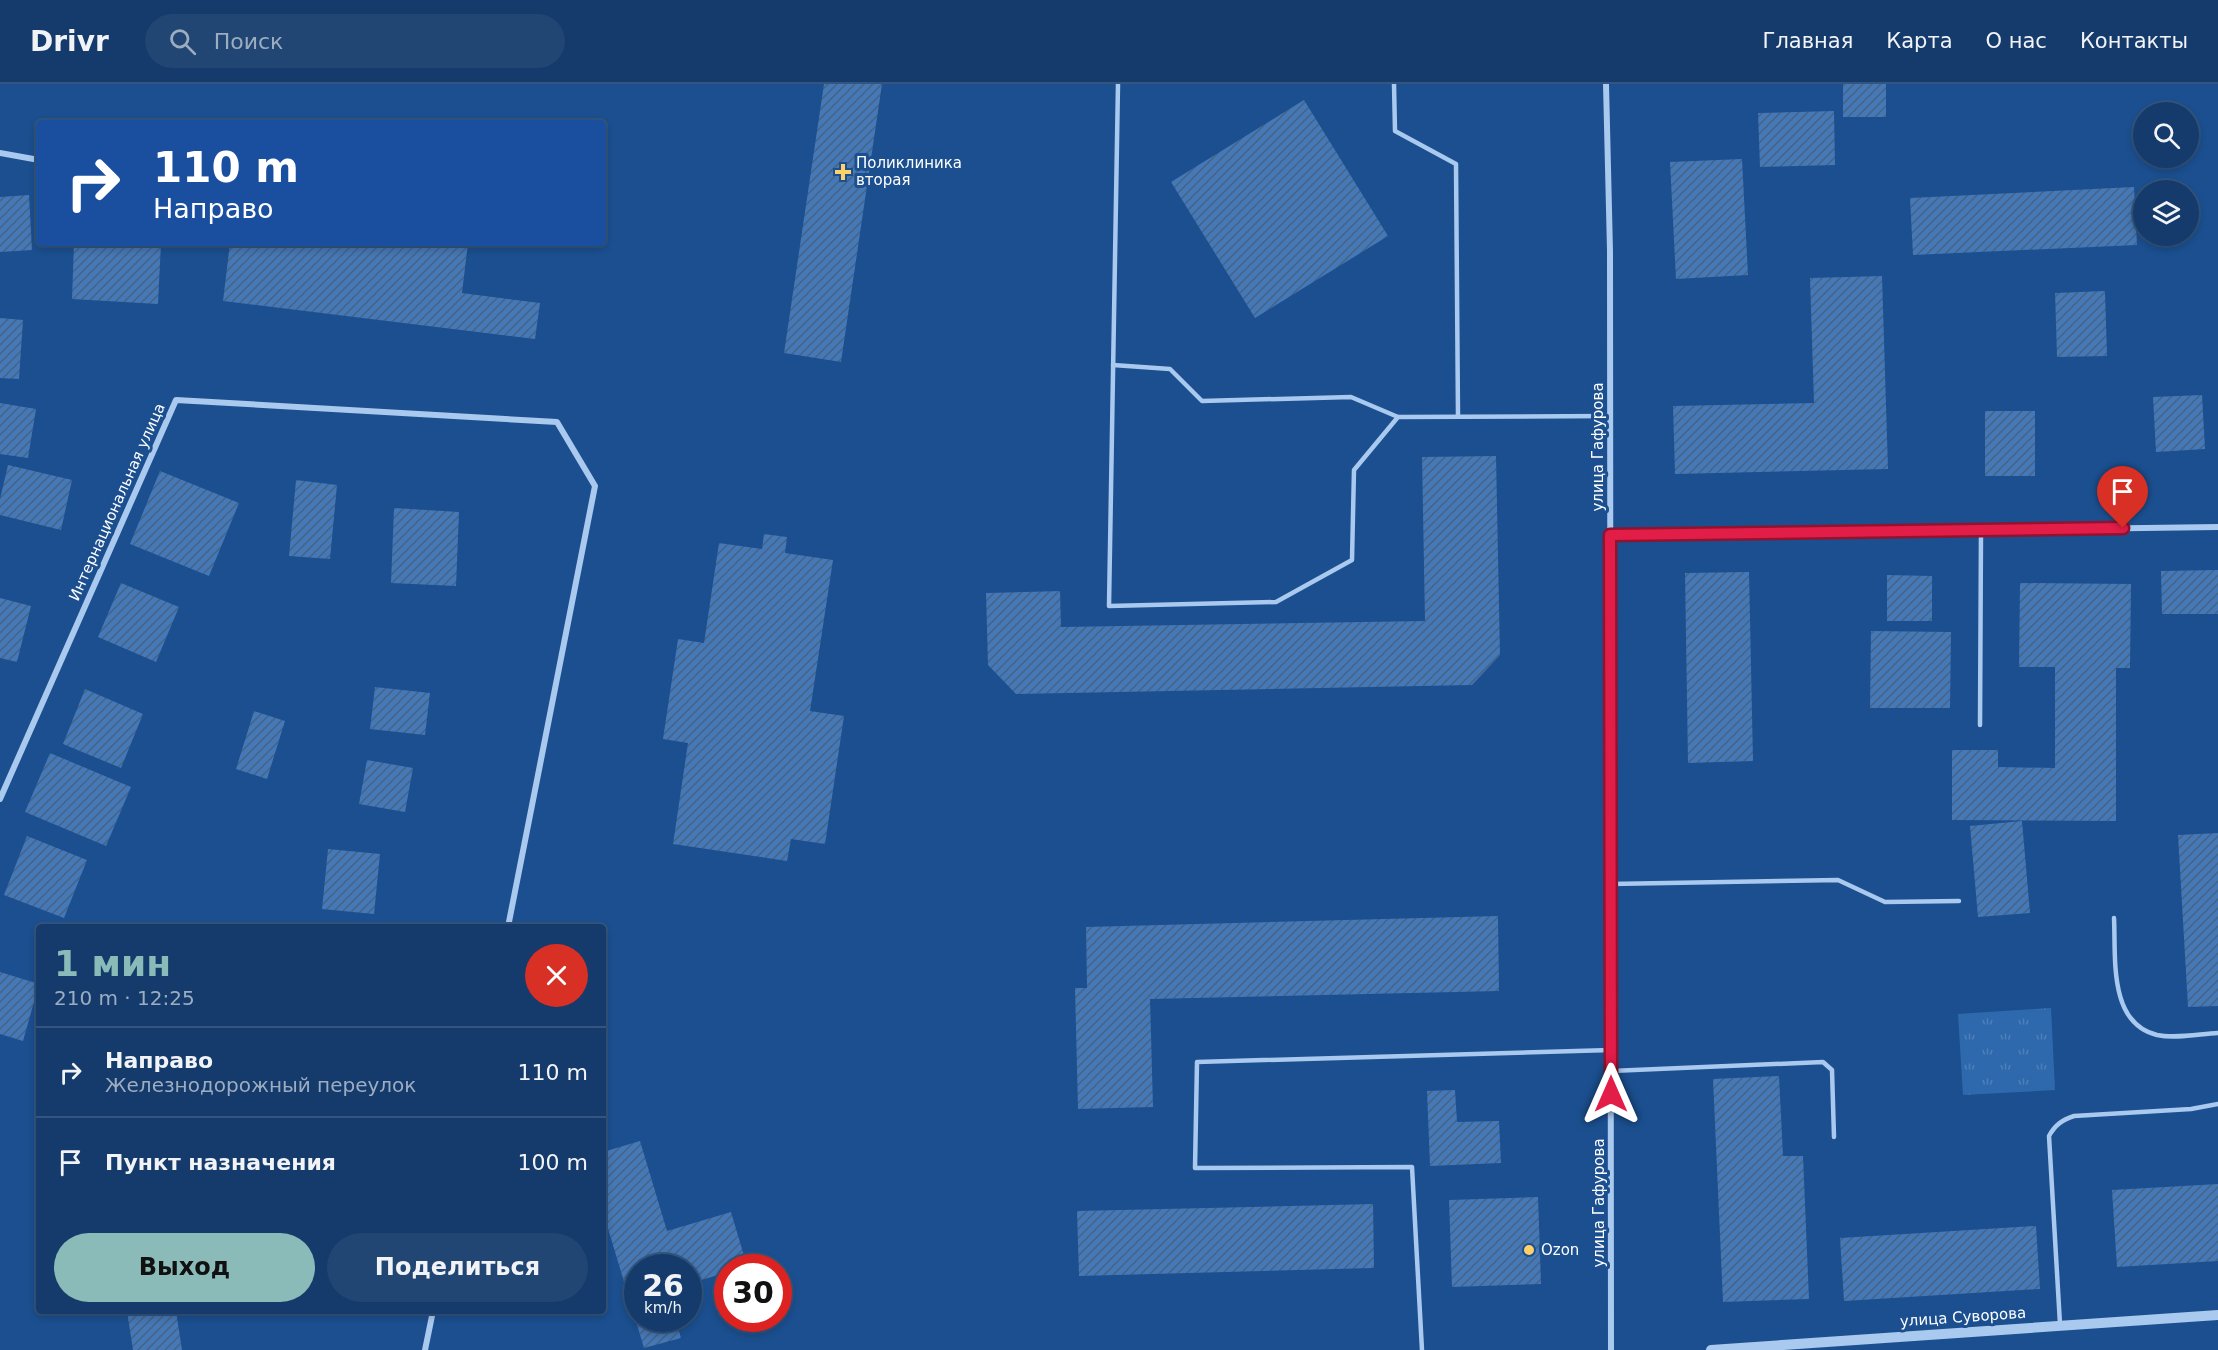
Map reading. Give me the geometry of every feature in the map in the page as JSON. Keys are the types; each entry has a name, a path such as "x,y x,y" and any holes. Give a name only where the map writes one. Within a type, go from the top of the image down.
{"street":[{"name":"улица Гафурова","path":"1606,84 1610,416 1611,1350"},
{"path":"0,153 36,159"},
{"name":"Интернациональная улица","path":"0,799 176,400 557,422 595,486 509,924"},
{"path":"1610,535 2218,527"},
{"path":"425,1350 432,1314"},
{"name":"улица Суворова","path":"1711,1350 2218,1315"}],"lane":[{"path":"1119,84 1109,606 1276,602 1352,560 1354,470 1398,417"},
{"path":"1394,84 1395,131 1456,164 1458,416"},
{"path":"1113,365 1170,369 1202,401 1352,397 1398,417 1610,416"},
{"path":"1980,725 1981,530"},
{"path":"1610,884 1838,880 1885,902 1959,901"},
{"path":"2114,918 2118,991 2133,1021 2157,1035 2218,1033"},
{"path":"1422,1350 1412,1167 1195,1168 1197,1062 1611,1050"},
{"path":"1611,1071 1823,1062 1832,1070 1834,1137"},
{"path":"2060,1326 2049,1137 2053,1130 2065,1119 2074,1116 2191,1109 2218,1104"}],"green space":[{"path":"2051,1008 2055,1090 1963,1095 1958,1014"}],"building":[{"path":"824,84 882,84 841,362 784,353"},
{"path":"1843,84 1886,84 1886,117 1843,117"},
{"path":"1304,100 1388,236 1255,318 1171,182"},
{"path":"1834,111 1835,165 1760,167 1758,113"},
{"path":"1742,159 1748,275 1676,279 1670,162"},
{"path":"2133,187 2133,245 1913,255 1910,198"},
{"path":"29,195 32,250 0,252 0,197"},
{"path":"74,246 161,246 158,304 72,299"},
{"path":"230,246 396,246 412,248 412,246 468,246 462,293 540,303 535,339 223,301"},
{"path":"1882,276 1888,469 1675,474 1673,406 1814,403 1810,278"},
{"path":"2105,291 2107,356 2057,357 2055,293"},
{"path":"0,318 23,320 19,379 0,378"},
{"path":"2202,395 2205,449 2156,452 2153,397"},
{"path":"0,403 36,409 28,458 0,454"},
{"path":"1985,411 2035,411 2035,476 1985,476"},
{"path":"1496,456 1500,655 1472,685 1016,694 988,665 986,593 1060,591 1061,627 1425,621 1422,457"},
{"path":"8,465 72,480 61,530 0,515 0,499"},
{"path":"160,471 239,503 209,576 130,544"},
{"path":"296,480 337,485 330,559 289,556"},
{"path":"394,508 459,512 456,586 391,583"},
{"path":"764,534 787,537 785,553 833,560 810,711 844,716 825,844 791,839 787,861 673,844 688,743 663,739 678,639 704,643 719,543 762,549"},
{"path":"2218,570 2218,614 2162,614 2161,571"},
{"path":"1749,572 1753,761 1688,763 1685,573"},
{"path":"1887,575 1932,576 1932,621 1887,621"},
{"path":"121,583 179,607 156,662 98,637"},
{"path":"2020,583 2131,584 2130,668 2116,668 2116,821 1952,820 1952,750 1998,750 1998,767 2055,768 2055,667 2019,667"},
{"path":"0,598 31,606 17,662 0,658"},
{"path":"1871,631 1951,632 1950,708 1870,708"},
{"path":"375,687 430,693 425,735 370,729"},
{"path":"85,689 143,714 121,768 63,744"},
{"path":"254,711 285,721 267,779 236,769"},
{"path":"50,753 131,787 106,846 25,812"},
{"path":"367,760 413,768 405,812 359,804"},
{"path":"2022,821 2030,913 1978,917 1970,826"},
{"path":"2218,833 2218,1006 2188,1007 2178,835"},
{"path":"27,836 87,860 64,918 4,895"},
{"path":"328,849 380,854 374,914 322,909"},
{"path":"1498,916 1499,991 1150,999 1153,1107 1078,1109 1075,988 1087,988 1086,927"},
{"path":"0,972 36,983 36,995 23,1041 0,1034"},
{"path":"1779,1076 1783,1156 1803,1156 1809,1299 1723,1302 1713,1079"},
{"path":"1455,1090 1457,1122 1499,1121 1501,1163 1430,1166 1427,1091"},
{"path":"640,1141 667,1231 731,1212 743,1254 714,1254 714,1276 702,1280 702,1254 624,1254 624,1282 606,1222 606,1151"},
{"path":"2218,1184 2218,1261 2117,1267 2112,1190"},
{"path":"1538,1197 1541,1284 1452,1287 1449,1200"},
{"path":"1373,1204 1374,1268 1079,1276 1077,1211"},
{"path":"2036,1226 2040,1289 1844,1301 1840,1238"},
{"path":"127,1314 176,1314 182,1350 133,1350"},
{"path":"639,1332 679,1332 681,1338 644,1348"}],"place":[{"name":"Поликлиника вторая","path":"843,172"},
{"name":"Ozon","path":"1529,1250"}],"route":[{"path":"1611,1094 1610,535 2123,528"}]}
